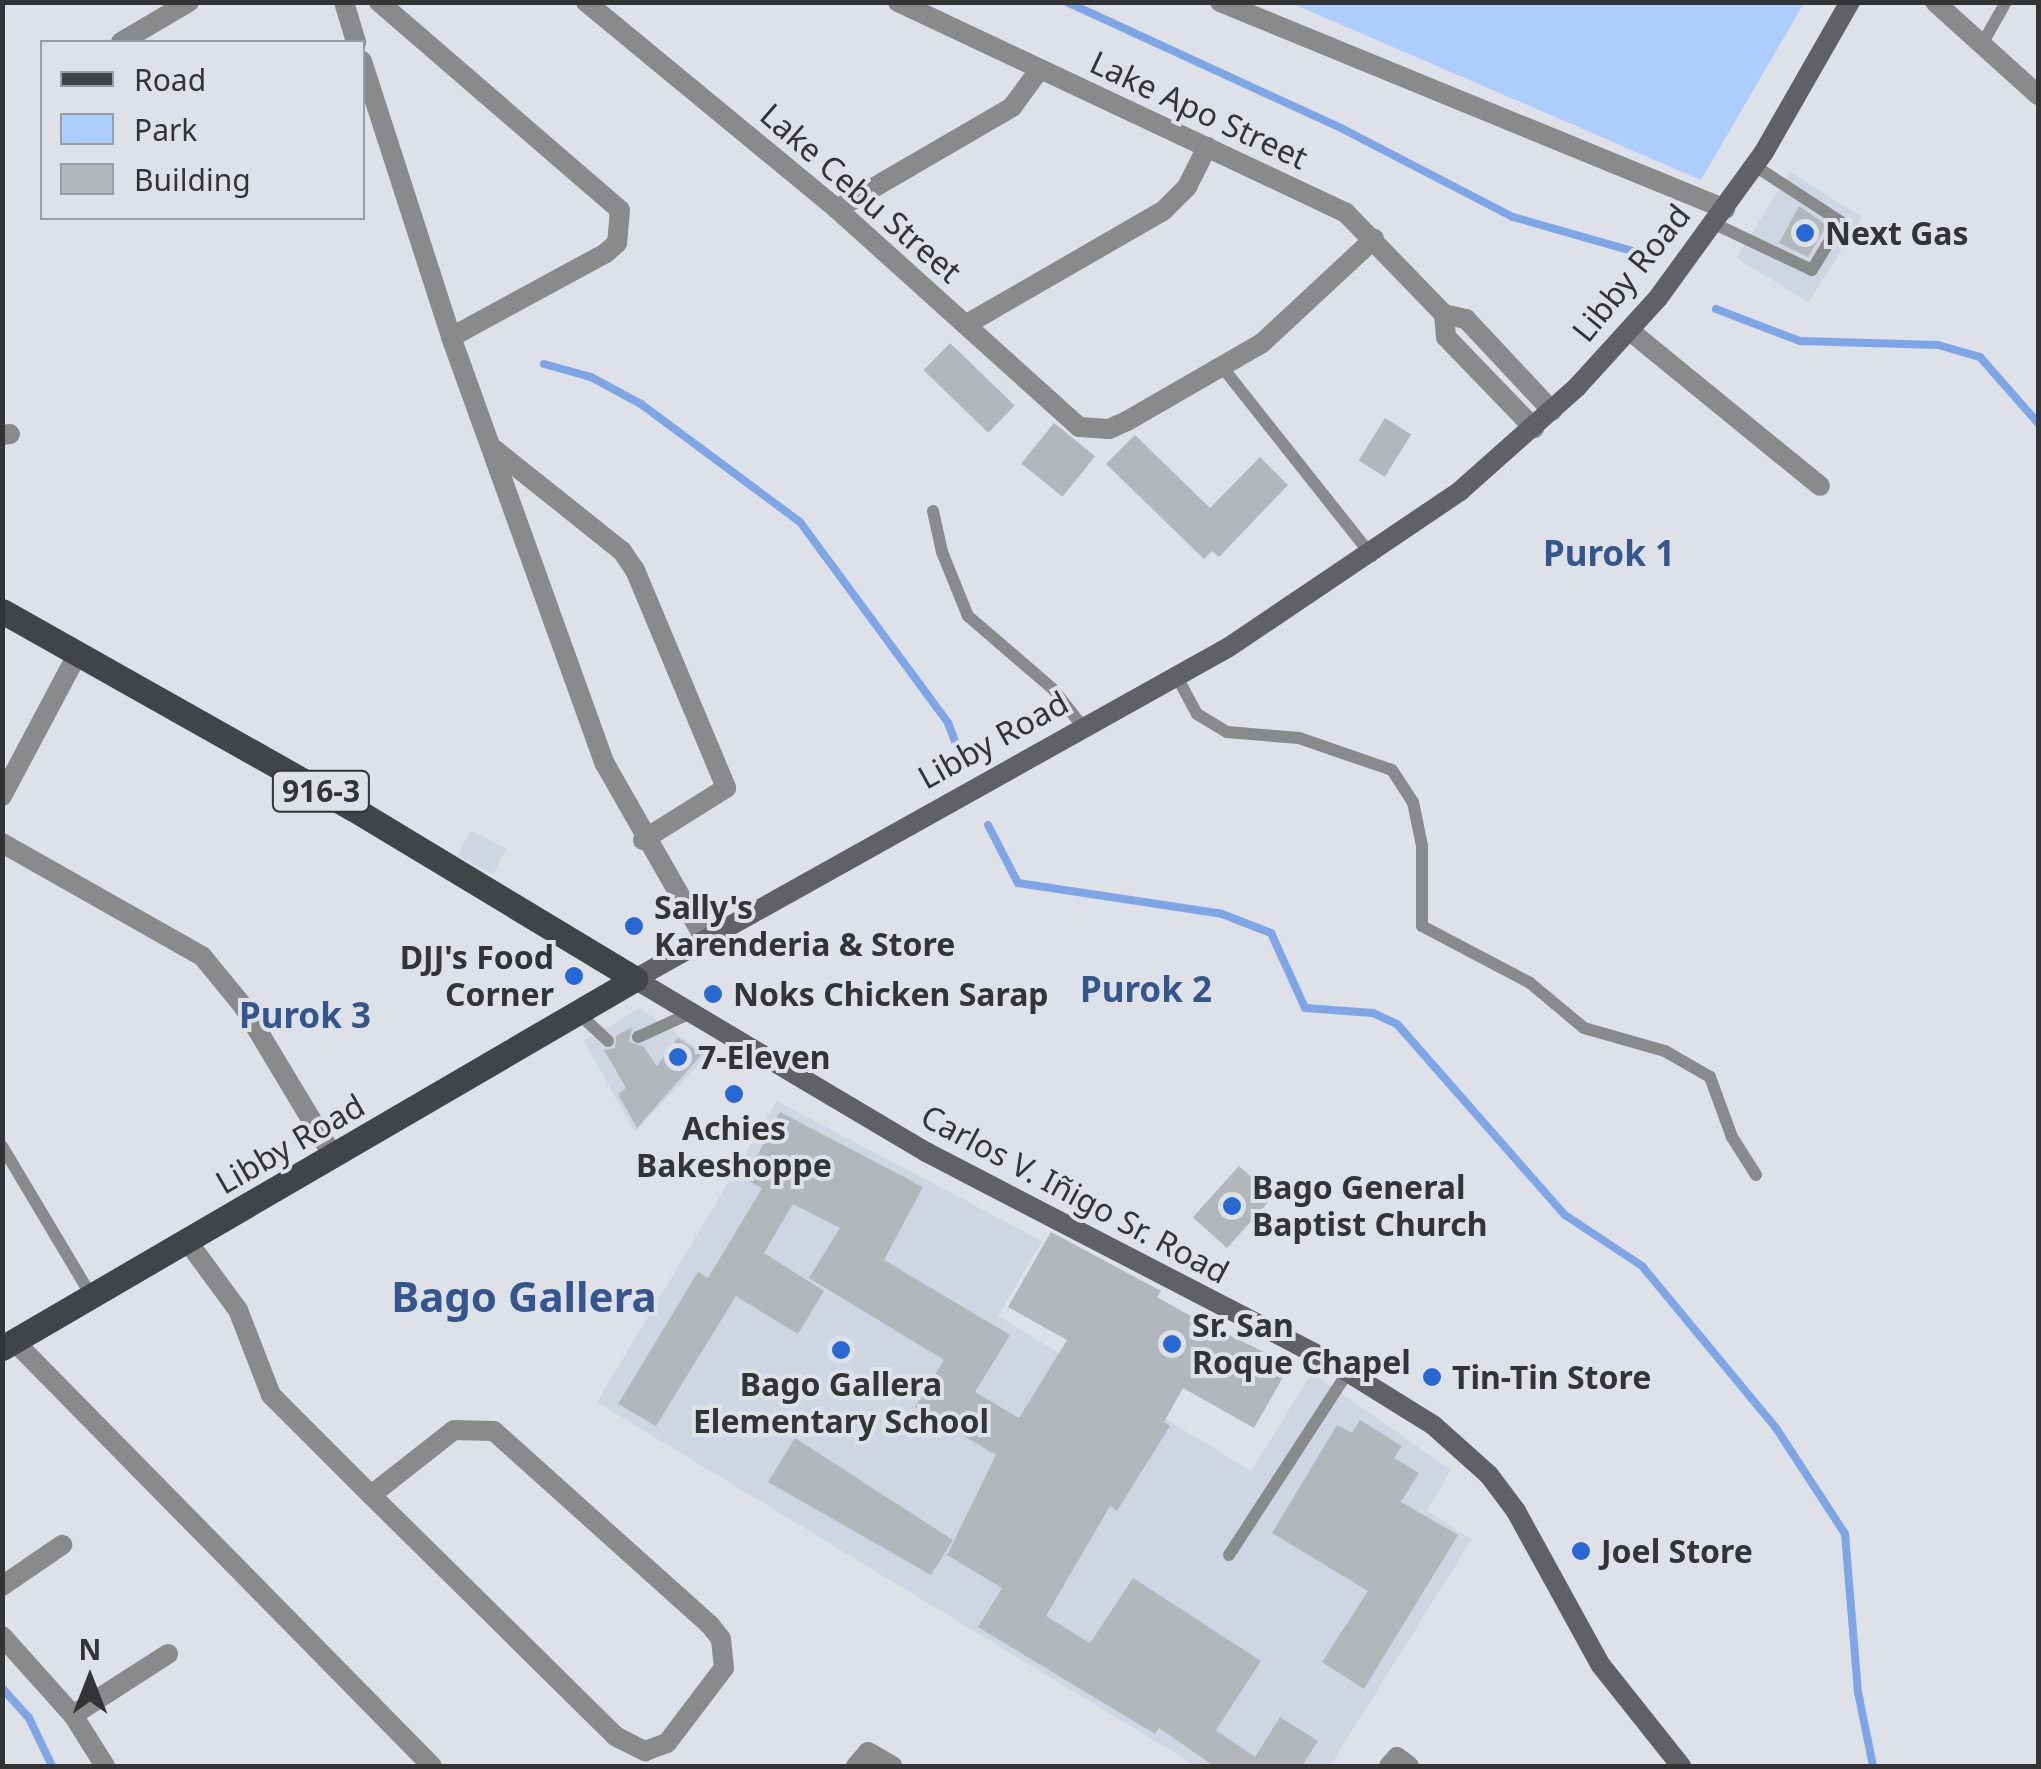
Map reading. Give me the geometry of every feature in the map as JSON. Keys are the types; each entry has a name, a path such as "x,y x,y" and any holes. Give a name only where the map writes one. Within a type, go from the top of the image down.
{"main road":[{"name":"Libby Road","path":"8,1344 635,979 1176,675 1372,556 1534,428 1630,331 1755,166 1850,2"},
{"name":"916-3","path":"2,611 352,808 635,979"},
{"name":"Carlos V. Iñigo Sr. Road","path":"635,979 926,1152 1348,1372 1433,1425 1489,1475 1516,1511 1600,1664 1681,1766"}],"street":[{"path":"124,40 189,2"},
{"path":"344,2 355,40"},
{"path":"379,2 620,210 617,242 606,253 451,337"},
{"name":"Lake Cebu Street","path":"586,2 837,209 968,324 1064,416 1093,430 1127,422 1224,368"},
{"name":"Lake Apo Street","path":"898,2 1344,212 1444,314 1466,319 1552,411"},
{"path":"1220,2 1720,216"},
{"path":"1935,2 2038,95"},
{"path":"837,209 1012,107 1040,69"},
{"path":"365,71 451,337 605,764 642,840 705,939"},
{"path":"968,324 1163,211 1187,187 1207,147"},
{"path":"1224,368 1294,318 1374,239"},
{"name":"Lake Apo Street","path":"1444,314 1446,338 1534,428"},
{"path":"1630,331 1820,486"},
{"path":"492,448 622,551 635,570 726,788 642,840"},
{"path":"2,796 77,655"},
{"path":"2,843 202,956 243,1006 333,1156"},
{"path":"188,1242 238,1310 271,1395 371,1495 632,1746 645,1751 667,1743 724,1668 721,1638 710,1625 494,1431 454,1430 371,1495"},
{"path":"8,1344 432,1766"},
{"path":"2,1586 62,1545"},
{"path":"2,1636 73,1715 105,1766"},
{"path":"73,1715 168,1654"},
{"path":"856,1766 868,1752 892,1766"},
{"path":"1389,1766 1397,1757 1410,1766"}],"lane":[{"path":"1981,46 2006,2"},
{"path":"1720,216 1812,270 1841,222 1755,166"},
{"path":"1224,368 1372,556"},
{"path":"934,511 942,552 968,616 1053,689 1084,727"},
{"path":"1176,675 1197,714 1227,732 1346,749 1392,770 1413,802 1422,846 1422,926 1530,984 1584,1028 1665,1051 1710,1077 1732,1137 1756,1174"},
{"path":"578,1013 608,1041"},
{"path":"638,1038 691,1013"},
{"path":"2,1146 92,1296"},
{"path":"1229,1556 1348,1372"}],"shaded area":[{"path":"1790,172 1862,217 1809,303 1736,258"},
{"path":"471,830 506,849 493,874 457,856"},
{"path":"640,1008 707,1055 635,1132 584,1041"},
{"path":"777,1101 1042,1241 998,1316 1251,1471 1312,1373 1451,1470 1427,1511 1472,1539 1330,1766 1196,1766 597,1402"}],"green space":[{"path":"1291,3 1804,3 1701,180"}],"building":[{"name":"Next Gas","path":"1799,206 1827,225 1808,257 1779,243"},
{"path":"950,343 1015,406 988,433 924,370"},
{"path":"1385,418 1411,434 1385,477 1359,460"},
{"path":"1054,423 1095,456 1062,497 1021,463"},
{"path":"1135,435 1210,508 1260,457 1288,485 1219,557 1212,551 1204,559 1106,464"},
{"path":"632,1027 629,1042 643,1046 657,1066 678,1038 702,1054 637,1128 618,1094 626,1088 604,1050 615,1048 616,1036"},
{"path":"780,1112 923,1187 884,1260 1010,1335 975,1392 1019,1418 1067,1340 1008,1307 1051,1232 1161,1291 1157,1297 1189,1315 1290,1365 1254,1428 1183,1388 1164,1422 1170,1426 1117,1511 1110,1506 1046,1616 1090,1643 1133,1578 1261,1661 1216,1730 1255,1757 1280,1717 1318,1741 1302,1766 1214,1766 1159,1728 1155,1734 978,1627 1002,1588 947,1555 996,1455 915,1407 944,1360 809,1278 840,1228 793,1204 764,1253 824,1291 798,1334 736,1296 656,1426 618,1404 698,1272 708,1278 762,1188 745,1179"},
{"name":"Bago General Baptist Church","path":"1239,1166 1273,1197 1227,1248 1193,1217"},
{"path":"1360,1420 1402,1446 1394,1458 1419,1473 1401,1502 1458,1535 1364,1689 1322,1662 1368,1591 1272,1533 1337,1425 1352,1433"},
{"path":"795,1438 953,1540 931,1575 768,1482"}],"waterway":[{"path":"1067,2 1341,128 1513,217 1636,252"},
{"path":"1716,309 1800,341 1938,345 1980,357 2038,423"},
{"path":"544,364 591,377 641,404 800,522 948,723 959,752"},
{"path":"988,825 1018,883 1222,914 1271,933 1305,1008 1373,1013 1397,1024 1565,1215 1642,1266 1776,1428 1845,1534 1858,1692 1873,1766"},
{"path":"2,1688 29,1718 52,1766"}],"place":[{"name":"Next Gas","path":"1805,233"},
{"name":"Sally's Karenderia & Store","path":"634,926"},
{"name":"DJJ's Food Corner","path":"574,976"},
{"name":"Noks Chicken Sarap","path":"713,994"},
{"name":"7-Eleven","path":"678,1057"},
{"name":"Achies Bakeshoppe","path":"734,1094"},
{"name":"Bago General Baptist Church","path":"1232,1206"},
{"name":"Sr. San Roque Chapel","path":"1172,1344"},
{"name":"Bago Gallera Elementary School","path":"841,1350"},
{"name":"Tin-Tin Store","path":"1432,1377"},
{"name":"Joel Store","path":"1581,1551"}],"district":[{"name":"Purok 1","path":"1609,553"},
{"name":"Purok 2","path":"1146,989"},
{"name":"Purok 3","path":"305,1015"},
{"name":"Bago Gallera","path":"524,1296"}]}
